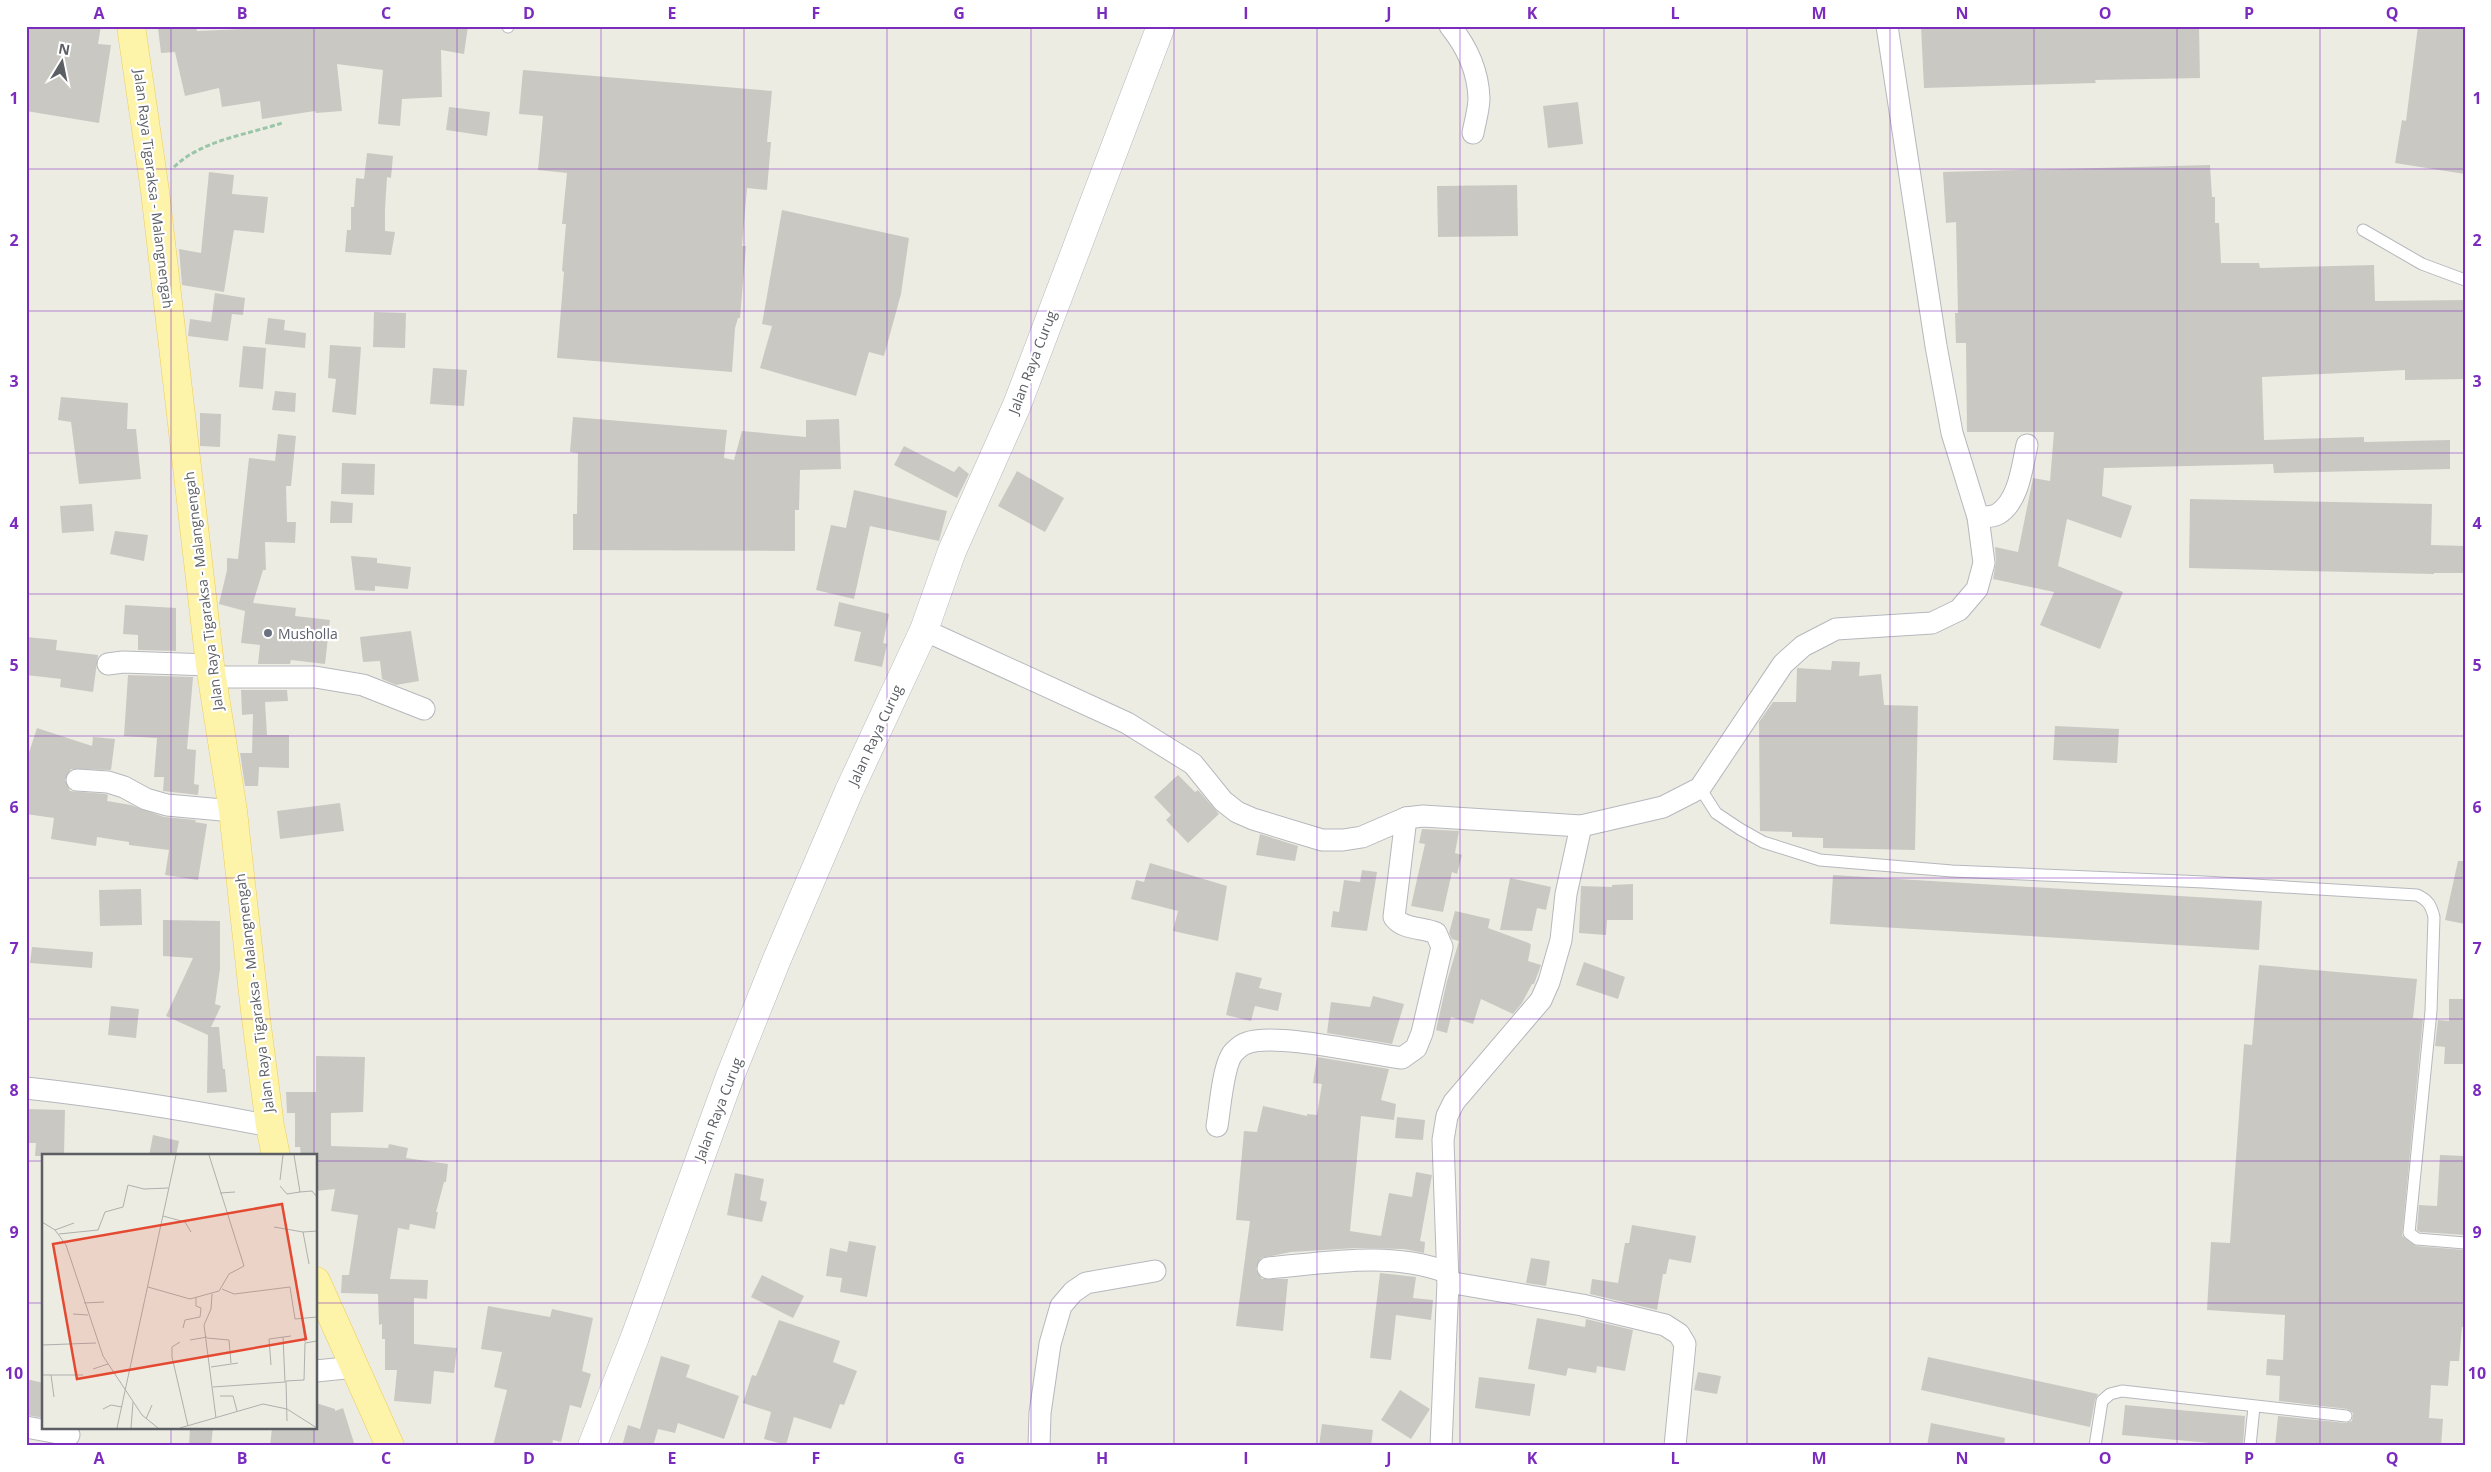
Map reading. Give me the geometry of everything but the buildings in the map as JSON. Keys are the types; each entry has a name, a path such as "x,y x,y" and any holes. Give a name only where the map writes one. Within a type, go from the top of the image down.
{"main road":[{"name":"Jalan Raya Tigaraksa - Malangnengah","path":"131,26 155,191 211,671 233,811 270,1126 276,1154"},
{"path":"318,1285 390,1446"}],"street":[{"name":"Jalan Raya Curug","path":"592,1446 635,1336 725,1088 773,968 849,791 924,630 952,551 1017,405 1161,26"},
{"path":"1450,26 1463,42 1472,62 1479,98 1474,133"},
{"path":"924,630 1127,723 1193,764 1223,801 1237,812 1252,819 1322,840 1362,838 1406,818 1464,818 1582,826 1663,807 1700,788 1782,664 1803,646 1836,630 1932,623 1958,610 1976,589 1984,564 1978,517 1952,433 1936,346 1887,26"},
{"path":"1978,517 1996,515 2006,507 2017,486 2027,445"},
{"path":"108,664 123,662 211,671 315,677 363,685 424,709"},
{"path":"77,780 108,782 124,787 146,799 167,805 233,811"},
{"path":"1218,1126 1229,1062 1234,1052 1247,1043 1264,1041 1306,1043 1402,1058 1416,1048 1422,1033 1442,947 1436,933 1430,930 1406,926 1398,922 1394,917 1406,818"},
{"path":"1440,1446 1447,1277 1443,1140 1447,1116 1454,1102 1541,1000 1549,982 1561,940 1566,894 1582,826"},
{"path":"26,1088 195,1111 270,1126"},
{"path":"1268,1268 1357,1260 1428,1265 1447,1277 1582,1305 1664,1325 1679,1334 1685,1344 1675,1446"},
{"path":"1039,1446 1040,1413 1050,1344 1061,1306 1073,1292 1086,1283 1155,1271"},
{"path":"318,1371 355,1367"},
{"path":"26,1427 42,1430"},
{"path":"42,1430 69,1435"}],"lane":[{"path":"2362,230 2422,264 2465,280"},
{"path":"1700,788 1716,813 1740,829 1763,842 1820,860 1952,870 2204,882 2417,896 2426,899 2431,906 2434,917 2431,1011 2409,1233 2416,1239 2465,1243"},
{"path":"2095,1446 2102,1401 2110,1394 2122,1391 2346,1416"},
{"path":"2250,1446 2254,1407"}],"path":[{"path":"155,191 161,181 186,156 222,141 282,123"}],"place":[{"name":"Musholla","path":"268,633"}]}
